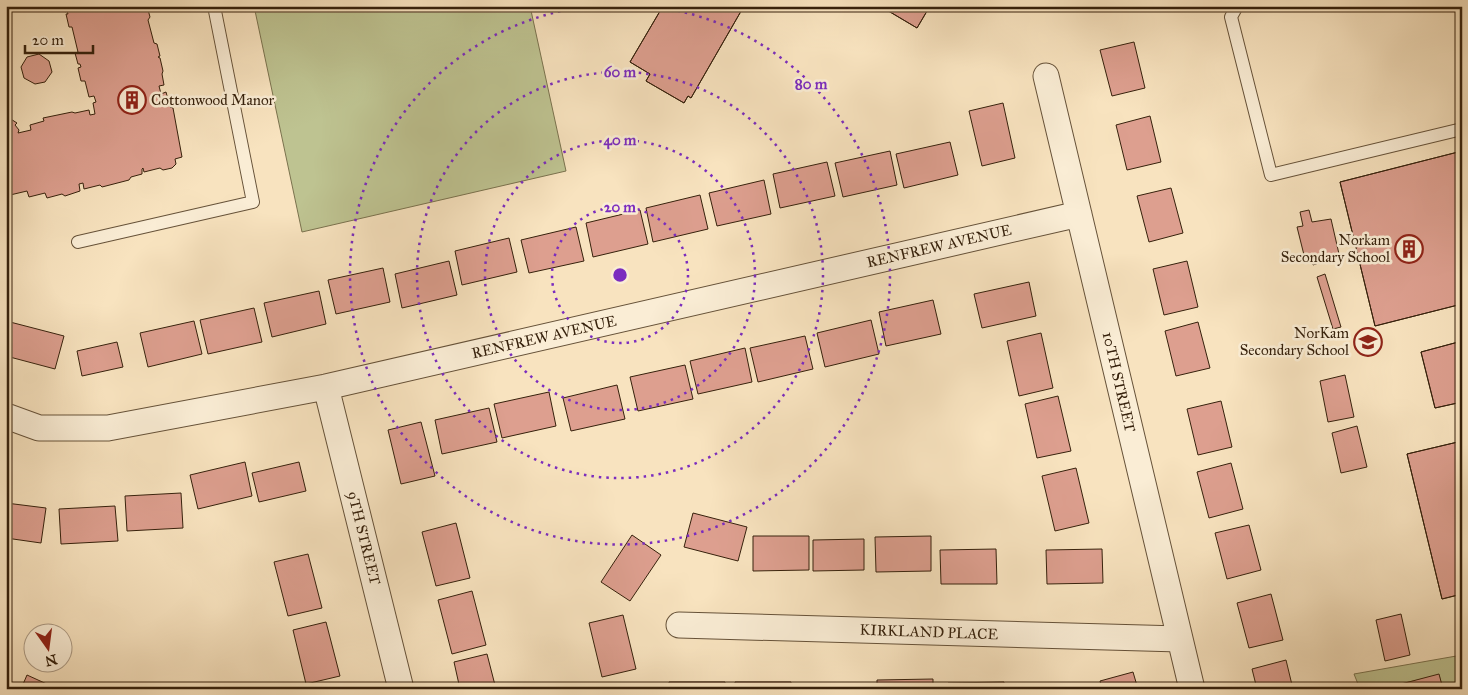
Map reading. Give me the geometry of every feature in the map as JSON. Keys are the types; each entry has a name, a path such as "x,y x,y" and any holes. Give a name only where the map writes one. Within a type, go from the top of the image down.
{"street":[{"name":"10TH STREET","path":"1046,76 1192,689"},
{"name":"RENFREW AVENUE","path":"6,416 39,428 108,428 326,387 1079,214"},
{"name":"9TH STREET","path":"326,387 402,689"},
{"name":"KIRKLAND PLACE","path":"679,625 1180,639"}],"lane":[{"path":"78,242 253,202 214,6"},
{"path":"1237,6 1231,18 1271,175 1462,129"}],"green space":[{"path":"254,6 530,6 566,171 302,232"},
{"path":"1462,655 1462,689 1443,689 1439,675 1401,684 1402,689 1360,689 1354,674"}],"building":[{"name":"Cottonwood Manor","path":"64,6 147,6 150,17 148,20 154,43 157,44 160,56 158,57 160,58 163,71 164,85 159,86 161,94 166,92 170,107 173,108 182,157 175,159 176,164 172,168 163,170 160,168 144,172 143,168 142,174 131,177 129,180 102,187 100,185 84,189 83,183 79,184 80,191 65,196 62,194 47,198 45,193 29,197 27,191 10,195 6,193 6,116 17,123 15,125 19,130 18,133 31,130 30,125 44,121 43,118 89,110 90,115 95,114 93,103 96,102 94,96 89,97 85,81 81,81 78,68 81,67 78,64 75,53 78,52 72,27 69,27 66,14 68,14 67,11 65,12"},
{"path":"663,6 744,6 691,98 688,96 684,103 646,81 650,74 630,62"},
{"path":"663,6 744,6 691,98 688,96 684,103 646,81 650,74 630,62"},
{"path":"880,6 930,6 917,28"},
{"path":"880,6 930,6 917,28"},
{"path":"1134,42 1145,88 1112,96 1100,50"},
{"path":"39,54 49,61 52,72 45,82 35,84 24,78 21,67 27,57"},
{"path":"1003,103 1015,158 982,166 969,111"},
{"path":"1150,116 1161,162 1127,170 1116,125"},
{"path":"950,142 958,175 904,188 896,154"},
{"path":"890,151 897,185 843,197 835,163"},
{"name":"Norkam Secondary School","path":"1462,151 1462,304 1375,326 1340,182"},
{"name":"Norkam Secondary School","path":"1462,151 1462,304 1375,326 1340,182"},
{"path":"827,162 835,196 780,208 773,174"},
{"path":"764,180 771,214 717,226 709,193"},
{"path":"1171,188 1183,233 1149,242 1137,196"},
{"path":"700,195 708,229 653,242 646,208"},
{"path":"640,210 648,244 593,257 586,223"},
{"path":"1309,210 1312,222 1331,219 1339,254 1327,257 1322,262 1313,265 1312,261 1306,263 1297,227 1303,226 1300,212"},
{"path":"576,227 584,261 529,273 521,240"},
{"path":"509,238 517,272 462,285 455,251"},
{"path":"449,261 457,295 402,308 395,274"},
{"path":"1187,261 1198,307 1164,315 1153,269"},
{"path":"383,268 390,302 336,314 328,280"},
{"path":"1325,274 1341,327 1333,329 1317,277"},
{"path":"1029,282 1036,316 982,328 974,294"},
{"path":"319,291 326,324 272,337 264,303"},
{"path":"933,300 941,334 886,346 879,312"},
{"path":"254,308 262,342 208,354 200,320"},
{"path":"871,320 879,354 825,367 817,333"},
{"path":"194,321 202,354 148,367 140,333"},
{"path":"10,322 64,336 55,369 6,356 6,337"},
{"path":"1198,322 1210,368 1176,376 1165,331"},
{"path":"1041,333 1053,388 1019,396 1007,341"},
{"path":"805,336 813,369 758,382 750,348"},
{"path":"1462,341 1462,402 1435,408 1421,352"},
{"path":"1462,341 1462,402 1435,408 1421,352"},
{"path":"117,342 123,367 82,376 77,351"},
{"path":"745,348 752,382 698,394 690,361"},
{"path":"685,365 693,399 638,411 630,377"},
{"path":"1345,375 1354,417 1328,422 1320,381"},
{"path":"617,385 625,419 571,431 563,398"},
{"path":"549,392 556,426 502,438 494,404"},
{"path":"1058,396 1071,451 1037,458 1025,404"},
{"path":"1221,401 1232,447 1198,455 1187,409"},
{"path":"489,408 497,442 442,454 435,420"},
{"path":"421,422 435,476 401,484 388,430"},
{"path":"1357,426 1367,467 1341,473 1332,433"},
{"path":"1462,441 1462,594 1442,599 1407,454"},
{"path":"1462,441 1462,594 1442,599 1407,454"},
{"path":"245,462 252,496 198,509 190,475"},
{"path":"299,462 306,491 259,502 252,473"},
{"path":"1231,463 1243,509 1209,518 1197,472"},
{"path":"1076,468 1089,523 1055,531 1042,476"},
{"path":"181,493 183,528 127,531 125,496"},
{"path":"6,503 46,508 41,543 6,538"},
{"path":"115,506 118,541 61,544 59,509"},
{"path":"693,513 747,527 738,561 684,547"},
{"path":"456,523 470,578 436,586 422,532"},
{"path":"1249,525 1261,570 1227,579 1215,533"},
{"path":"632,535 661,555 630,601 601,582"},
{"path":"753,536 809,536 809,570 753,571"},
{"path":"931,536 931,571 876,572 875,537"},
{"path":"864,539 864,570 813,571 813,540"},
{"path":"996,549 997,584 941,584 940,550"},
{"path":"1102,549 1103,583 1047,584 1046,550"},
{"path":"308,554 322,608 288,616 274,562"},
{"path":"472,591 486,645 452,654 438,600"},
{"path":"1271,594 1283,640 1249,648 1237,603"},
{"path":"1401,614 1410,655 1385,661 1376,620"},
{"path":"623,615 636,669 602,677 589,623"},
{"path":"326,622 340,676 306,684 293,630"},
{"path":"487,654 496,689 460,689 454,662"},
{"path":"1286,660 1293,689 1257,689 1252,669"},
{"path":"1133,672 1138,689 1102,689 1100,681"},
{"path":"1439,674 1443,689 1402,689 1401,684"},
{"path":"27,675 49,685 48,687 51,689 21,689"},
{"path":"933,679 933,689 877,689 877,680"},
{"path":"669,682 725,682 725,689 669,689"},
{"path":"735,682 791,682 791,689 735,689"},
{"path":"1004,682 1004,689 948,689 948,683"},
{"path":"803,684 859,684 859,689 803,689"},
{"path":"1083,687 1083,689 1027,689 1027,688"}],"place":[{"name":"Cottonwood Manor","path":"132,100"},
{"name":"Norkam Secondary School","path":"1409,249"},
{"name":"NorKam Secondary School","path":"1368,342"}]}
